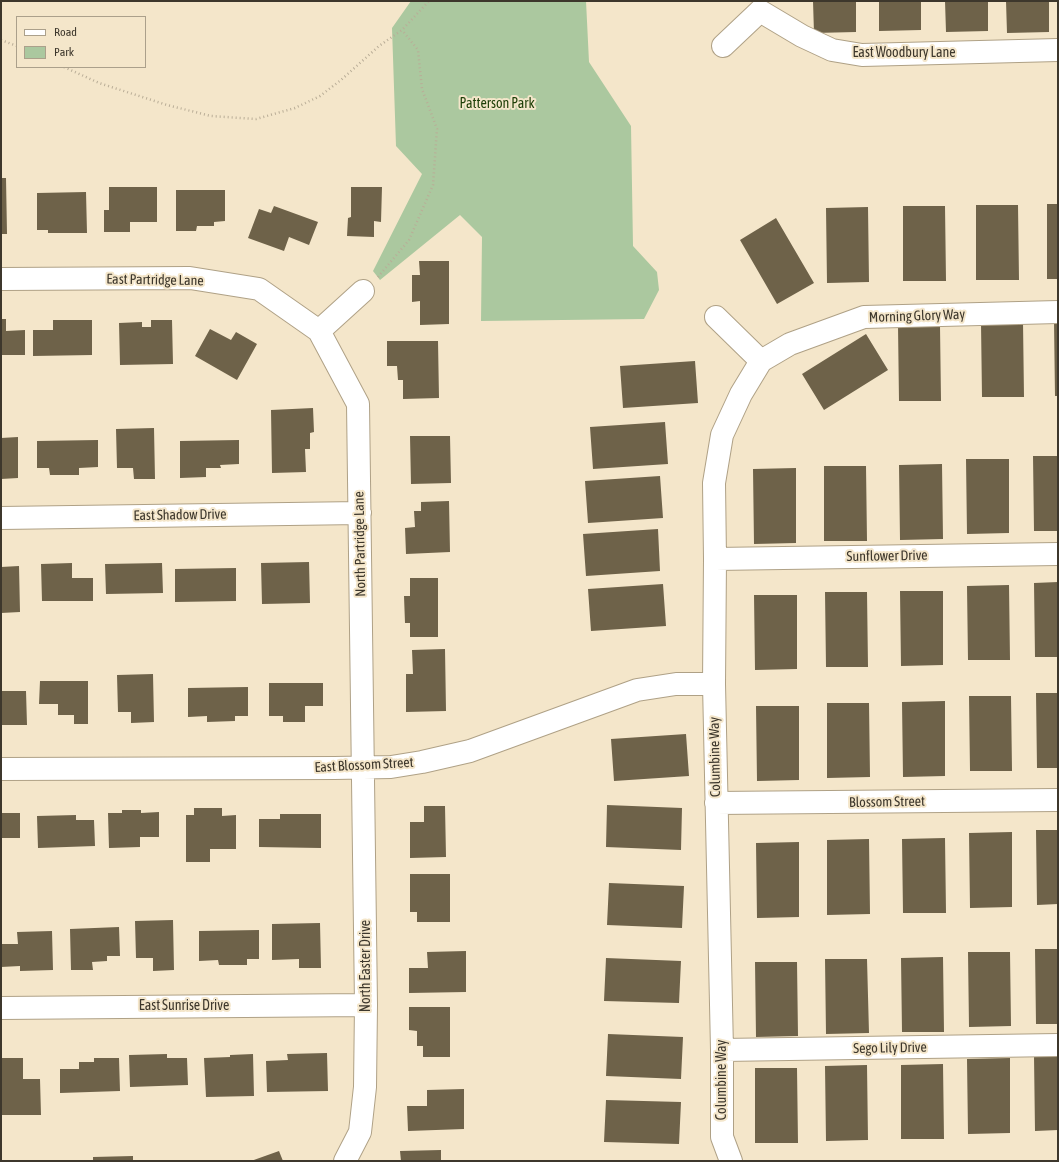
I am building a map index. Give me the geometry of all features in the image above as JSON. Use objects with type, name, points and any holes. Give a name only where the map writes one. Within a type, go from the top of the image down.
[{"type":"street","points":[[723,46],[758,6]]},
{"type":"street","name":"East Woodbury Lane","points":[[758,6],[802,36],[832,50],[862,55],[1058,50]]},
{"type":"street","name":"East Partridge Lane","points":[[1,278],[190,278],[259,289],[318,331]]},
{"type":"street","points":[[318,331],[370,284]]},
{"type":"street","name":"Morning Glory Way","points":[[761,361],[790,344],[864,316],[1058,312]]},
{"type":"street","points":[[716,317],[761,361]]},
{"type":"street","name":"North Partridge Lane","points":[[318,331],[358,404],[364,768]]},
{"type":"street","name":"Columbine Way","points":[[731,1161],[722,1137],[722,1050],[714,684],[714,483],[722,436],[741,394],[761,361]]},
{"type":"street","name":"East Shadow Drive","points":[[1,518],[360,513]]},
{"type":"street","name":"Sunflower Drive","points":[[715,559],[1058,554]]},
{"type":"street","name":"East Blossom Street","points":[[1,769],[391,767],[470,751],[637,690],[676,684],[714,684]]},
{"type":"street","name":"North Easter Drive","points":[[345,1161],[360,1132],[365,1087],[366,1005],[364,768]]},
{"type":"street","name":"Blossom Street","points":[[716,803],[1058,800]]},
{"type":"street","name":"East Sunrise Drive","points":[[1,1008],[366,1005]]},
{"type":"street","name":"Sego Lily Drive","points":[[722,1050],[1058,1045]]},
{"type":"path","points":[[66,68],[99,83],[211,116],[256,119],[295,108],[320,96],[341,80],[379,46],[402,30],[429,1]]},
{"type":"path","points":[[370,284],[409,240],[433,185],[437,129],[422,89],[418,50],[402,30]]},
{"type":"path","points":[[1,40],[16,46]]},
{"type":"green space","name":"Patterson Park","points":[[411,1],[586,1],[589,62],[631,126],[633,246],[657,272],[659,290],[644,319],[481,321],[482,237],[460,215],[380,280],[373,271],[422,174],[396,146],[392,28]]},
{"type":"building","points":[[813,1],[856,1],[856,32],[814,33]]},
{"type":"building","points":[[879,1],[921,1],[921,30],[879,31]]},
{"type":"building","points":[[945,1],[988,1],[988,31],[946,32]]},
{"type":"building","points":[[1006,1],[1049,1],[1049,32],[1007,33]]},
{"type":"building","points":[[1,178],[6,178],[7,234],[1,234]]},
{"type":"building","points":[[109,187],[157,187],[157,222],[130,222],[130,232],[104,232],[104,210],[109,210]]},
{"type":"building","points":[[351,187],[382,187],[381,222],[374,221],[374,237],[347,236],[348,218],[351,217]]},
{"type":"building","points":[[176,190],[225,190],[225,221],[214,222],[214,226],[197,226],[196,231],[176,231]]},
{"type":"building","points":[[86,192],[87,233],[48,233],[48,230],[37,230],[37,193]]},
{"type":"building","points":[[1047,204],[1058,204],[1058,279],[1047,279]]},
{"type":"building","points":[[976,205],[1018,205],[1019,280],[976,280]]},
{"type":"building","points":[[274,206],[318,222],[309,245],[289,237],[284,251],[248,238],[259,209],[271,213]]},
{"type":"building","points":[[903,206],[945,206],[946,281],[903,281]]},
{"type":"building","points":[[868,207],[869,282],[827,283],[826,208]]},
{"type":"building","points":[[776,218],[814,283],[777,304],[740,240]]},
{"type":"building","points":[[419,261],[449,261],[449,324],[420,325],[420,301],[412,302],[412,275],[420,275]]},
{"type":"building","points":[[1,319],[6,319],[6,331],[25,330],[25,355],[1,355]]},
{"type":"building","points":[[53,320],[92,320],[92,355],[33,356],[33,330],[53,330]]},
{"type":"building","points":[[151,320],[172,320],[173,364],[120,365],[119,323],[142,322],[142,327],[151,327]]},
{"type":"building","points":[[1054,321],[1058,321],[1058,396],[1055,396]]},
{"type":"building","points":[[1023,322],[1024,397],[982,397],[981,323]]},
{"type":"building","points":[[898,326],[940,326],[941,401],[899,401]]},
{"type":"building","points":[[210,329],[231,340],[236,332],[257,344],[237,380],[195,356]]},
{"type":"building","points":[[866,334],[888,370],[824,410],[802,374]]},
{"type":"building","points":[[387,341],[438,341],[439,398],[403,399],[403,380],[398,380],[397,366],[387,366]]},
{"type":"building","points":[[695,361],[698,403],[623,408],[620,366]]},
{"type":"building","points":[[313,408],[314,432],[310,433],[310,449],[305,449],[306,472],[272,473],[271,410]]},
{"type":"building","points":[[665,422],[668,464],[593,469],[590,427]]},
{"type":"building","points":[[154,428],[155,479],[134,479],[133,468],[117,468],[116,429]]},
{"type":"building","points":[[410,436],[450,436],[451,483],[411,484]]},
{"type":"building","points":[[18,437],[18,478],[1,479],[1,438]]},
{"type":"building","points":[[98,440],[98,467],[79,468],[79,475],[50,475],[49,468],[37,468],[37,441]]},
{"type":"building","points":[[239,440],[239,464],[220,465],[221,468],[206,468],[206,477],[180,478],[180,441]]},
{"type":"building","points":[[1033,456],[1058,456],[1058,531],[1034,531]]},
{"type":"building","points":[[966,459],[1009,459],[1009,533],[967,534]]},
{"type":"building","points":[[942,464],[943,539],[900,540],[899,465]]},
{"type":"building","points":[[824,466],[866,466],[867,541],[824,541]]},
{"type":"building","points":[[796,468],[796,543],[754,544],[753,469]]},
{"type":"building","points":[[660,476],[663,518],[588,523],[585,481]]},
{"type":"building","points":[[449,501],[450,552],[406,554],[405,528],[415,527],[414,511],[421,511],[421,502]]},
{"type":"building","points":[[658,529],[660,571],[586,576],[583,534]]},
{"type":"building","points":[[309,562],[310,603],[262,604],[261,563]]},
{"type":"building","points":[[72,563],[72,578],[93,578],[93,601],[42,601],[41,564]]},
{"type":"building","points":[[162,563],[163,593],[106,594],[105,564]]},
{"type":"building","points":[[19,566],[20,612],[1,613],[1,567]]},
{"type":"building","points":[[236,568],[236,601],[175,602],[175,569]]},
{"type":"building","points":[[410,578],[438,578],[438,637],[410,637],[410,623],[405,623],[404,596],[410,596]]},
{"type":"building","points":[[1058,582],[1058,657],[1035,657],[1034,583]]},
{"type":"building","points":[[663,584],[666,626],[591,631],[588,589]]},
{"type":"building","points":[[1009,585],[1010,660],[968,660],[967,586]]},
{"type":"building","points":[[900,591],[943,591],[943,665],[901,666]]},
{"type":"building","points":[[825,592],[867,592],[868,667],[826,667]]},
{"type":"building","points":[[754,595],[797,595],[797,669],[755,670]]},
{"type":"building","points":[[445,649],[446,711],[406,712],[406,674],[413,674],[412,650]]},
{"type":"building","points":[[153,674],[154,722],[131,723],[131,712],[118,712],[117,675]]},
{"type":"building","points":[[40,681],[88,681],[88,724],[74,724],[74,715],[58,715],[58,704],[39,704]]},
{"type":"building","points":[[269,683],[323,683],[323,706],[305,706],[305,722],[283,722],[283,716],[269,716]]},
{"type":"building","points":[[248,687],[248,716],[235,716],[235,721],[207,722],[207,716],[188,717],[188,688]]},
{"type":"building","points":[[1,691],[26,691],[27,725],[1,725]]},
{"type":"building","points":[[1036,693],[1058,693],[1058,768],[1037,768]]},
{"type":"building","points":[[969,696],[1011,696],[1012,771],[970,771]]},
{"type":"building","points":[[945,701],[945,776],[903,777],[902,702]]},
{"type":"building","points":[[827,703],[869,703],[870,777],[827,778]]},
{"type":"building","points":[[756,706],[799,706],[799,780],[757,781]]},
{"type":"building","points":[[686,734],[689,776],[614,781],[611,739]]},
{"type":"building","points":[[607,805],[682,808],[681,850],[606,847]]},
{"type":"building","points":[[424,806],[445,806],[446,857],[410,858],[410,822],[424,822]]},
{"type":"building","points":[[194,808],[222,808],[222,816],[236,815],[236,849],[210,849],[210,862],[186,862],[186,815],[194,815]]},
{"type":"building","points":[[122,810],[141,810],[141,813],[159,812],[159,837],[140,837],[140,847],[109,848],[108,813],[122,813]]},
{"type":"building","points":[[1,813],[20,813],[20,838],[1,838]]},
{"type":"building","points":[[280,814],[321,814],[321,848],[259,847],[259,819],[280,819]]},
{"type":"building","points":[[76,815],[76,820],[94,820],[95,846],[38,848],[37,816]]},
{"type":"building","points":[[1036,830],[1058,830],[1058,904],[1037,905]]},
{"type":"building","points":[[1012,832],[1012,907],[970,908],[969,833]]},
{"type":"building","points":[[945,838],[946,913],[903,913],[902,839]]},
{"type":"building","points":[[869,839],[870,914],[827,915],[827,840]]},
{"type":"building","points":[[799,842],[799,917],[757,918],[756,843]]},
{"type":"building","points":[[410,874],[450,874],[450,922],[417,922],[417,912],[410,912]]},
{"type":"building","points":[[609,883],[684,886],[682,928],[607,925]]},
{"type":"building","points":[[173,920],[174,970],[153,971],[153,958],[136,958],[135,921]]},
{"type":"building","points":[[320,923],[321,968],[299,968],[299,959],[272,960],[272,924]]},
{"type":"building","points":[[119,927],[120,956],[107,956],[107,961],[92,962],[93,970],[71,970],[70,929]]},
{"type":"building","points":[[259,930],[259,959],[247,959],[247,965],[219,965],[218,960],[199,961],[199,931]]},
{"type":"building","points":[[52,931],[53,970],[20,971],[20,966],[1,967],[1,944],[18,944],[17,932]]},
{"type":"building","points":[[1035,949],[1058,949],[1058,1024],[1036,1024]]},
{"type":"building","points":[[466,951],[466,992],[409,993],[409,968],[428,968],[427,952]]},
{"type":"building","points":[[968,952],[1010,952],[1011,1026],[969,1027]]},
{"type":"building","points":[[943,957],[944,1032],[902,1032],[901,958]]},
{"type":"building","points":[[606,958],[681,961],[679,1003],[604,1001]]},
{"type":"building","points":[[825,959],[867,959],[869,1033],[826,1034]]},
{"type":"building","points":[[755,962],[797,962],[798,1036],[756,1037]]},
{"type":"building","points":[[409,1007],[450,1007],[450,1057],[423,1057],[423,1046],[417,1046],[417,1031],[409,1030]]},
{"type":"building","points":[[608,1034],[683,1037],[681,1079],[606,1076]]},
{"type":"building","points":[[327,1053],[328,1091],[267,1092],[266,1061],[288,1060],[287,1054]]},
{"type":"building","points":[[167,1054],[167,1058],[187,1058],[188,1085],[130,1087],[129,1055]]},
{"type":"building","points":[[253,1054],[254,1096],[206,1097],[204,1058]]},
{"type":"building","points":[[1034,1056],[1058,1056],[1058,1130],[1035,1131]]},
{"type":"building","points":[[1,1058],[23,1058],[23,1079],[40,1079],[41,1115],[1,1115]]},
{"type":"building","points":[[94,1058],[119,1058],[120,1091],[60,1093],[60,1069],[79,1069],[79,1062],[94,1062]]},
{"type":"building","points":[[1010,1058],[1010,1133],[968,1134],[967,1059]]},
{"type":"building","points":[[943,1064],[944,1139],[901,1139],[901,1065]]},
{"type":"building","points":[[867,1065],[868,1140],[826,1141],[825,1066]]},
{"type":"building","points":[[755,1068],[797,1068],[798,1143],[755,1143]]},
{"type":"building","points":[[464,1089],[464,1129],[408,1131],[407,1106],[427,1106],[427,1090]]},
{"type":"building","points":[[606,1100],[681,1102],[679,1144],[604,1142]]},
{"type":"building","points":[[441,1150],[441,1161],[401,1161],[400,1151]]},
{"type":"building","points":[[279,1151],[283,1161],[251,1161]]},
{"type":"building","points":[[133,1156],[133,1161],[93,1161],[93,1157]]}]
